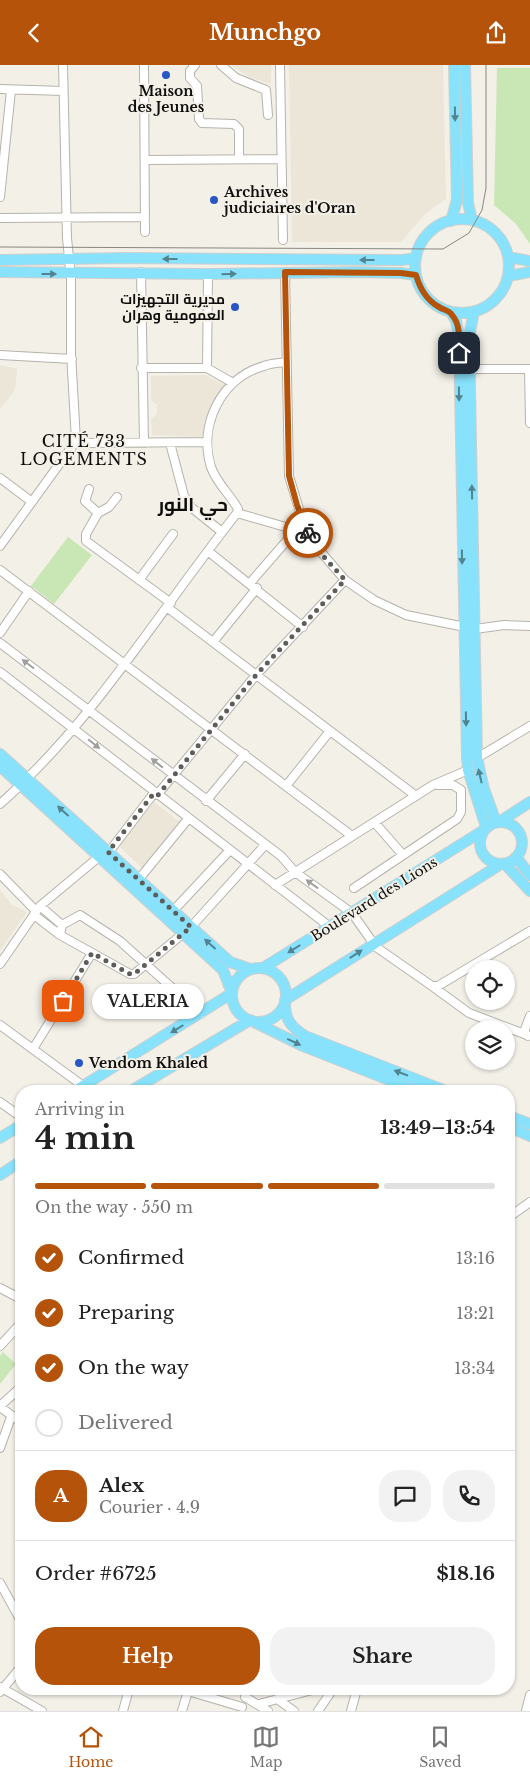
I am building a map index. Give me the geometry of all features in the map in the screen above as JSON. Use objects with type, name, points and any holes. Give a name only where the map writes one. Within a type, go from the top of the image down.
[{"type":"main road","points":[[450,221],[455,213],[456,200],[454,65]]},
{"type":"main road","points":[[465,65],[468,203],[472,220]]},
{"type":"main road","points":[[472,220],[493,231],[505,247],[508,257],[508,276],[504,288],[496,299],[486,307],[474,312],[451,312],[437,306],[421,290],[416,275],[416,258],[427,235],[438,226],[450,221],[472,220]]},
{"type":"main road","points":[[508,257],[530,261]]},
{"type":"main road","points":[[0,260],[405,260],[416,258]]},
{"type":"main road","points":[[0,273],[141,272],[208,274],[285,272],[401,273],[416,275]]},
{"type":"main road","points":[[508,276],[530,272]]},
{"type":"main road","points":[[451,312],[456,321],[459,335],[468,770],[491,825]]},
{"type":"main road","points":[[474,312],[469,330],[477,758],[491,825],[480,841],[482,853],[490,861],[503,864],[530,891]]},
{"type":"main road","points":[[0,753],[25,782],[187,930],[223,970],[237,1009],[250,1020],[303,1046],[402,1085]]},
{"type":"main road","points":[[0,766],[25,782]]},
{"type":"main road","name":"Boulevard des Lions","points":[[263,968],[530,802]]},
{"type":"main road","points":[[491,825],[511,825],[517,830],[522,841],[518,855],[530,875]]},
{"type":"main road","points":[[141,1085],[250,1020],[262,1021],[274,1017],[285,1001],[372,944],[530,847]]},
{"type":"main road","points":[[104,854],[138,879],[173,911],[187,930],[230,962],[250,969],[263,968],[280,977],[286,989],[285,1014],[290,1025],[305,1036],[431,1085]]},
{"type":"main road","points":[[91,1085],[232,993],[238,979],[250,969]]},
{"type":"main road","points":[[515,1118],[530,1124]]},
{"type":"main road","points":[[1,1137],[15,1129]]},
{"type":"main road","points":[[515,1130],[530,1136]]},
{"type":"main road","points":[[0,1175],[15,1165]]},
{"type":"street","points":[[0,546],[3,535],[32,501],[76,441],[72,359],[71,273],[66,218],[63,65]]},
{"type":"street","points":[[144,65],[145,232]]},
{"type":"street","points":[[195,65],[190,71],[190,78],[197,86],[199,119],[202,123],[206,124],[234,124],[239,129],[239,159]]},
{"type":"street","points":[[221,65],[236,78],[266,90],[268,115]]},
{"type":"street","points":[[280,65],[283,240]]},
{"type":"street","points":[[0,89],[63,91]]},
{"type":"street","points":[[0,197],[4,128],[11,90]]},
{"type":"street","points":[[145,160],[281,159]]},
{"type":"street","points":[[0,218],[145,217]]},
{"type":"street","points":[[141,272],[141,369],[144,443]]},
{"type":"street","points":[[285,272],[289,476],[303,522],[324,557],[345,580],[374,600],[395,611],[415,618],[475,629],[504,625],[530,626]]},
{"type":"street","points":[[208,274],[208,368]]},
{"type":"street","points":[[61,323],[71,323]]},
{"type":"street","points":[[0,355],[72,359]]},
{"type":"street","points":[[238,513],[238,509],[220,486],[212,468],[207,449],[210,419],[218,400],[233,383],[264,365],[287,362]]},
{"type":"street","points":[[141,369],[208,368],[233,383]]},
{"type":"street","points":[[470,369],[530,369],[530,423]]},
{"type":"street","points":[[76,441],[85,443],[207,442]]},
{"type":"street","points":[[170,443],[184,496],[192,508],[222,532]]},
{"type":"street","points":[[0,477],[32,501]]},
{"type":"street","points":[[89,489],[85,501],[98,513]]},
{"type":"street","points":[[117,497],[109,507],[98,513],[86,533],[86,541],[139,580],[213,642],[416,796]]},
{"type":"street","points":[[238,513],[296,530]]},
{"type":"street","points":[[0,804],[25,782],[90,711],[238,513]]},
{"type":"street","points":[[213,642],[253,586],[303,522]]},
{"type":"street","points":[[139,580],[173,534]]},
{"type":"street","points":[[209,552],[303,627]]},
{"type":"street","points":[[0,570],[352,836]]},
{"type":"street","points":[[0,964],[36,910],[104,854],[156,794],[174,777],[256,675],[345,580]]},
{"type":"street","points":[[0,633],[29,591]]},
{"type":"street","points":[[0,643],[280,856],[296,872],[352,913],[372,944],[469,1013],[528,1036]]},
{"type":"street","points":[[0,672],[330,927]]},
{"type":"street","points":[[477,758],[530,726]]},
{"type":"street","points":[[286,786],[330,731]]},
{"type":"street","points":[[206,801],[245,755]]},
{"type":"street","points":[[275,885],[433,785],[468,770]]},
{"type":"street","points":[[354,888],[460,815],[460,790],[453,785],[433,785]]},
{"type":"street","points":[[138,879],[188,819]]},
{"type":"street","points":[[375,823],[403,855]]},
{"type":"street","points":[[0,874],[60,935],[130,974],[134,974],[187,930],[265,845]]},
{"type":"street","points":[[173,911],[230,850]]},
{"type":"street","points":[[36,910],[62,925]]},
{"type":"street","points":[[60,935],[62,925],[76,916],[84,917],[120,941],[201,1014]]},
{"type":"street","points":[[432,986],[438,986],[530,931]]},
{"type":"street","points":[[33,1049],[92,953]]},
{"type":"street","points":[[528,1036],[524,1032],[530,1016]]},
{"type":"street","points":[[0,1025],[77,1085]]},
{"type":"street","points":[[0,1101],[15,1112]]},
{"type":"street","points":[[515,1213],[530,1202]]},
{"type":"street","points":[[0,1288],[15,1296]]},
{"type":"street","points":[[0,1345],[15,1329]]},
{"type":"street","points":[[15,1393],[0,1407],[15,1419]]},
{"type":"street","points":[[0,1448],[11,1417]]},
{"type":"street","points":[[0,1583],[15,1610]]},
{"type":"street","points":[[15,1674],[1,1689],[42,1711]]},
{"type":"street","points":[[123,1711],[127,1695]]},
{"type":"street","points":[[182,1711],[187,1695]]},
{"type":"street","points":[[202,1695],[242,1709],[246,1695]]},
{"type":"street","points":[[248,1695],[268,1711]]},
{"type":"street","points":[[259,1704],[293,1695]]},
{"type":"street","points":[[318,1711],[329,1695]]},
{"type":"street","points":[[350,1711],[355,1695]]},
{"type":"street","points":[[526,1711],[530,1695]]},
{"type":"street","points":[[277,1699],[294,1711]]},
{"type":"shaded area","points":[[231,65],[271,65],[271,84],[249,77]]},
{"type":"shaded area","points":[[289,65],[443,65],[446,199],[426,213],[401,242],[292,242]]},
{"type":"shaded area","points":[[0,365],[17,369],[15,390],[0,409]]},
{"type":"shaded area","points":[[205,375],[225,385],[207,414],[203,434],[200,437],[152,435],[151,419],[157,414],[157,405],[151,400],[151,376]]},
{"type":"shaded area","points":[[154,802],[180,822],[143,869],[119,846]]},
{"type":"shaded area","points":[[0,890],[11,904],[27,912],[0,951]]},
{"type":"green space","points":[[497,68],[530,68],[530,244],[516,224],[494,205]]},
{"type":"green space","points":[[68,537],[92,555],[54,604],[31,586]]},
{"type":"green space","points":[[3,1352],[15,1365],[0,1384],[0,1356]]},
{"type":"tram line","points":[[0,247],[443,249],[469,233],[482,210],[486,188],[486,65]]},
{"type":"way so far","points":[[63,1001],[92,953],[130,974],[134,974],[191,927],[108,852],[154,793],[158,795],[174,777],[256,675],[345,580],[324,557],[308,533]]},
{"type":"place","name":"Maison des Jeunes","points":[[166,75]]},
{"type":"place","name":"Archives judiciaires d'Oran","points":[[214,200]]},
{"type":"place","name":"مديرية التجهيزات العمومية وهران","points":[[235,307]]},
{"type":"place","name":"VALERIA","points":[[63,1001]]},
{"type":"place","name":"Vendom Khaled","points":[[79,1063]]},
{"type":"district","name":"CITÉ 733 LOGEMENTS","points":[[84,450]]},
{"type":"district","name":"حي النور","points":[[193,504]]},
{"type":"route","points":[[308,533],[292,491],[289,476],[285,272],[401,273],[416,275],[421,290],[428,299],[444,310],[451,312],[454,316],[458,331],[459,353]]}]
